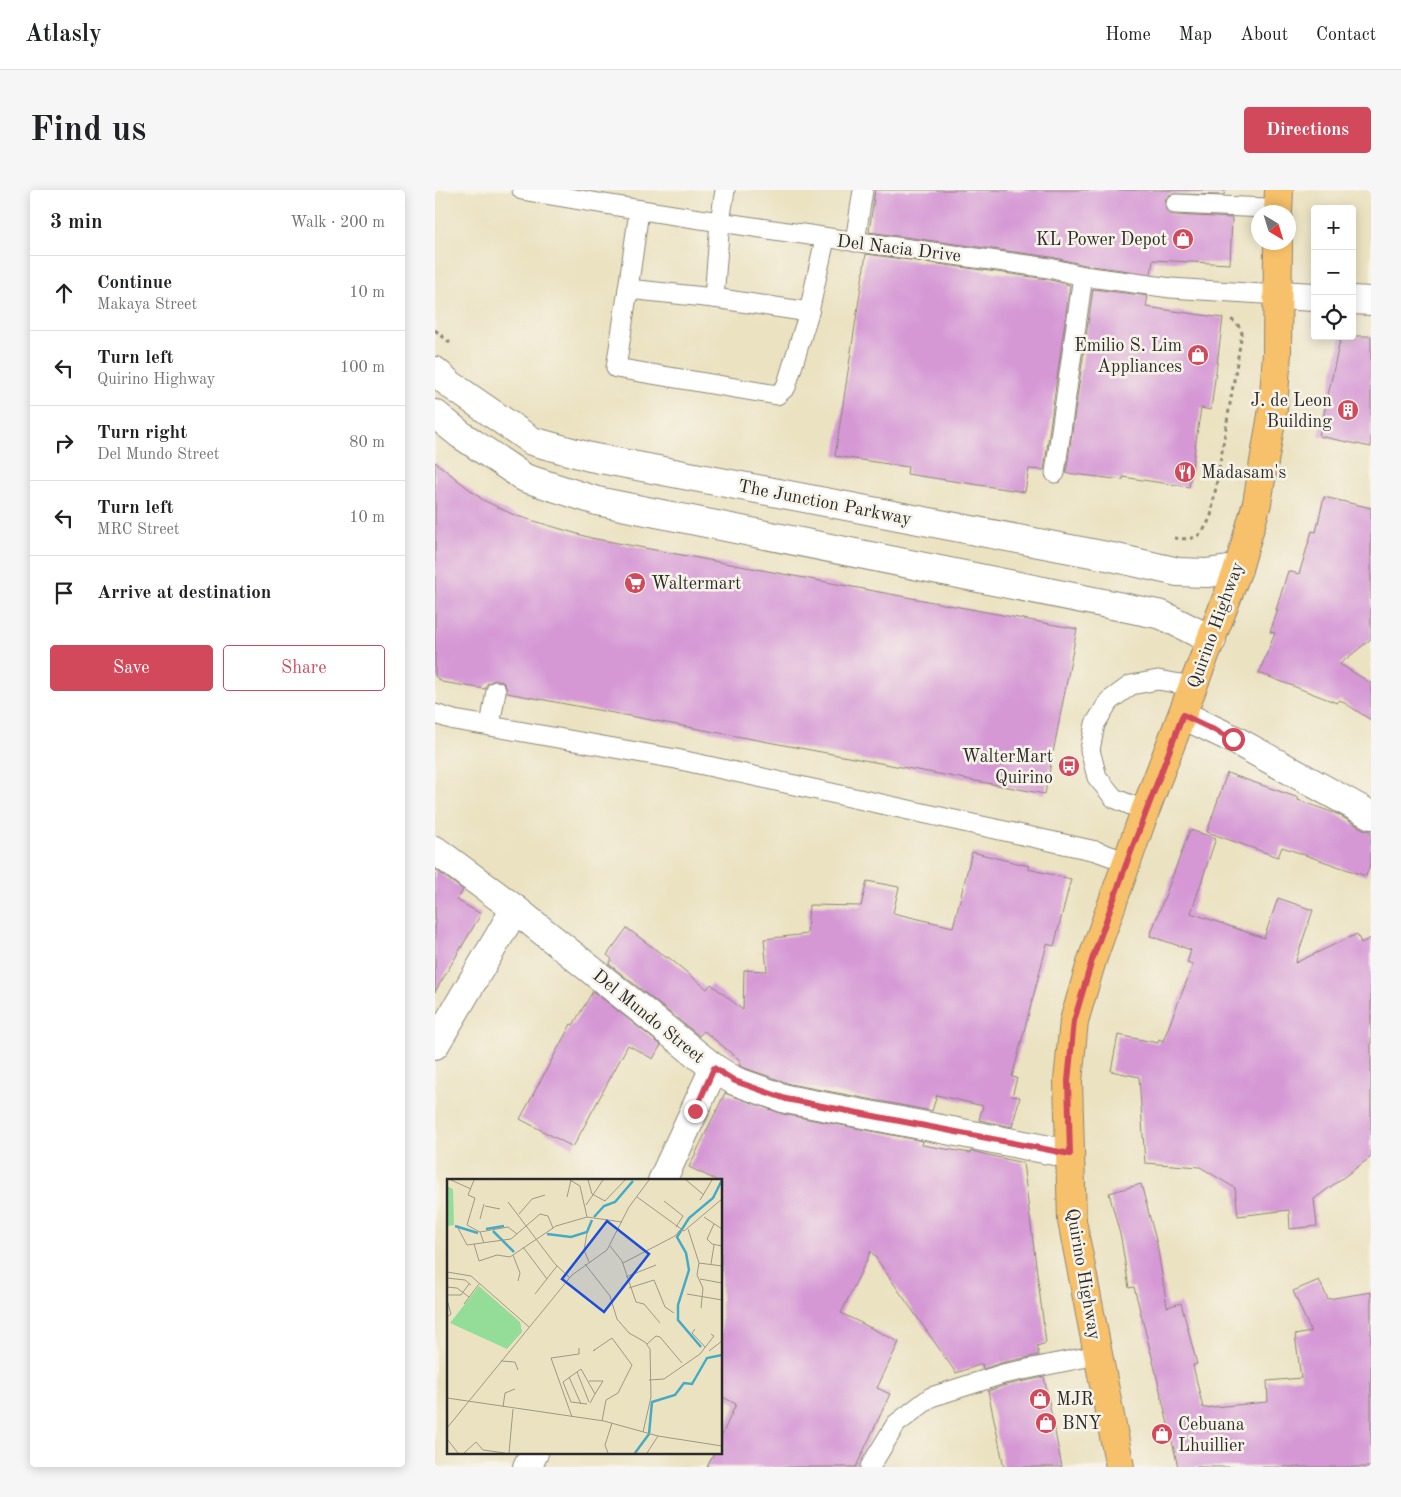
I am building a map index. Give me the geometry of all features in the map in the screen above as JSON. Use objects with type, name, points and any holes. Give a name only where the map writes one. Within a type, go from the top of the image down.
[{"type":"main road","name":"Quirino Highway","points":[[1120,1467],[1072,1221],[1068,1081],[1074,1021],[1092,960],[1145,811],[1238,569],[1257,503],[1273,409],[1277,353],[1278,250]]},
{"type":"street","points":[[1278,295],[1311,297]]},
{"type":"street","points":[[1356,300],[1371,301]]},
{"type":"street","name":"The Junction Parkway","points":[[435,371],[451,385],[532,441],[591,458],[1177,572],[1207,573],[1238,569]]},
{"type":"street","points":[[435,414],[461,435],[525,478],[597,501],[1162,615],[1212,640]]},
{"type":"street","points":[[1183,715],[1233,739],[1371,815]]},
{"type":"street","name":"Del Mundo Street","points":[[435,850],[515,909],[714,1068],[735,1081],[786,1099],[1070,1154]]},
{"type":"street","points":[[435,1045],[515,909]]},
{"type":"street","points":[[663,1179],[714,1068]]},
{"type":"street","points":[[527,1467],[534,1454]]},
{"type":"lane","name":"Del Nacia Drive","points":[[522,190],[639,211],[825,239],[1049,268],[1083,276],[1171,288],[1278,295]]},
{"type":"lane","points":[[714,298],[720,222],[725,190]]},
{"type":"lane","points":[[855,242],[863,190]]},
{"type":"lane","points":[[1176,204],[1267,208],[1278,204]]},
{"type":"lane","points":[[639,211],[616,368],[777,395],[785,387],[809,312],[825,239]]},
{"type":"lane","points":[[1055,473],[1083,276]]},
{"type":"lane","points":[[628,289],[714,298],[809,312]]},
{"type":"lane","points":[[1145,811],[1114,798],[1097,777],[1090,750],[1095,724],[1109,701],[1131,685],[1158,680],[1192,686]]},
{"type":"lane","points":[[490,726],[496,691]]},
{"type":"lane","points":[[435,714],[454,720],[676,759],[1096,850],[1127,862]]},
{"type":"lane","points":[[870,1467],[896,1424],[931,1398],[1003,1374],[1097,1356]]},
{"type":"path","points":[[1169,537],[1188,540],[1203,532],[1211,516],[1242,333],[1237,323],[1223,315]]},
{"type":"path","points":[[435,330],[450,344]]},
{"type":"building","points":[[875,190],[1225,190],[1224,195],[1171,194],[1166,198],[1165,204],[1166,210],[1170,214],[1232,218],[1230,264],[1153,260],[1151,274],[1085,265],[1051,257],[869,232]]},
{"type":"building","points":[[866,254],[1047,279],[1070,285],[1044,470],[1029,469],[1025,492],[907,474],[908,467],[835,456]]},
{"type":"building","points":[[1093,289],[1148,296],[1146,307],[1223,318],[1211,410],[1201,408],[1189,487],[1123,477],[1123,480],[1066,473]]},
{"type":"building","name":"J. de Leon Building","points":[[1356,336],[1371,336],[1371,447],[1319,436],[1340,340],[1356,340]]},
{"type":"building","name":"Waltermart","points":[[435,462],[483,500],[514,515],[591,538],[1077,629],[1045,794],[507,693],[503,682],[498,680],[487,684],[485,689],[442,682],[435,676]]},
{"type":"building","points":[[1324,497],[1371,508],[1371,639],[1340,664],[1371,683],[1371,720],[1340,700],[1337,703],[1259,673],[1275,633],[1270,632],[1288,571],[1299,574],[1312,531],[1316,532]]},
{"type":"building","points":[[1227,773],[1299,798],[1298,800],[1337,814],[1363,829],[1371,831],[1371,861],[1366,876],[1282,847],[1278,857],[1207,832]]},
{"type":"building","points":[[1190,830],[1216,838],[1191,913],[1264,938],[1278,898],[1313,910],[1295,963],[1357,934],[1361,943],[1371,938],[1371,1157],[1314,1199],[1317,1226],[1290,1229],[1289,1210],[1238,1216],[1235,1188],[1200,1167],[1145,1163],[1139,1077],[1111,1071],[1118,1035],[1158,1043],[1159,1039],[1163,1041],[1193,965],[1187,963],[1191,950],[1150,936]]},
{"type":"building","points":[[972,852],[1029,866],[1028,869],[1071,879],[1054,946],[1047,944],[1012,1077],[1017,1078],[1012,1096],[1020,1097],[1012,1127],[979,1120],[983,1106],[937,1095],[932,1111],[790,1084],[742,1067],[739,1065],[741,1061],[704,1031],[699,1036],[609,964],[612,959],[607,955],[627,928],[668,957],[707,989],[711,984],[743,1010],[744,970],[767,971],[764,939],[807,934],[809,905],[861,906],[867,881],[899,887],[893,913],[953,927]]},
{"type":"building","points":[[435,869],[463,890],[457,900],[481,914],[435,992]]},
{"type":"building","points":[[593,991],[661,1045],[653,1059],[628,1045],[573,1147],[520,1119],[571,1024],[573,1025]]},
{"type":"building","points":[[725,1093],[783,1114],[923,1141],[922,1145],[970,1153],[971,1151],[1023,1163],[1046,1343],[1037,1346],[1039,1355],[983,1369],[982,1364],[956,1373],[871,1251],[841,1313],[899,1342],[877,1388],[890,1394],[856,1467],[707,1467],[714,1454],[723,1454],[723,1433],[736,1404],[723,1397],[723,1179],[714,1179],[689,1167]]},
{"type":"building","points":[[1141,1184],[1157,1244],[1167,1307],[1181,1303],[1197,1364],[1193,1365],[1203,1408],[1268,1402],[1267,1381],[1301,1378],[1295,1335],[1311,1332],[1293,1291],[1319,1280],[1328,1299],[1371,1292],[1371,1467],[1178,1467],[1134,1287],[1129,1288],[1121,1238],[1109,1193]]},
{"type":"building","points":[[1044,1377],[1062,1467],[1004,1467],[988,1391]]},
{"type":"place","name":"KL Power Depot","points":[[1183,239]]},
{"type":"place","name":"Emilio S. Lim Appliances","points":[[1198,355]]},
{"type":"place","name":"J. de Leon Building","points":[[1348,410]]},
{"type":"place","name":"Madasam's","points":[[1185,472]]},
{"type":"place","name":"Waltermart","points":[[635,583]]},
{"type":"place","name":"WalterMart Quirino","points":[[1069,766]]},
{"type":"place","name":"MJR","points":[[1040,1399]]},
{"type":"place","name":"BNY","points":[[1046,1423]]},
{"type":"place","name":"Cebuana Lhuillier","points":[[1162,1434]]},
{"type":"route","points":[[695,1111],[714,1068],[735,1081],[786,1099],[1070,1154],[1068,1081],[1074,1021],[1092,960],[1145,811],[1183,715],[1233,739]]}]
